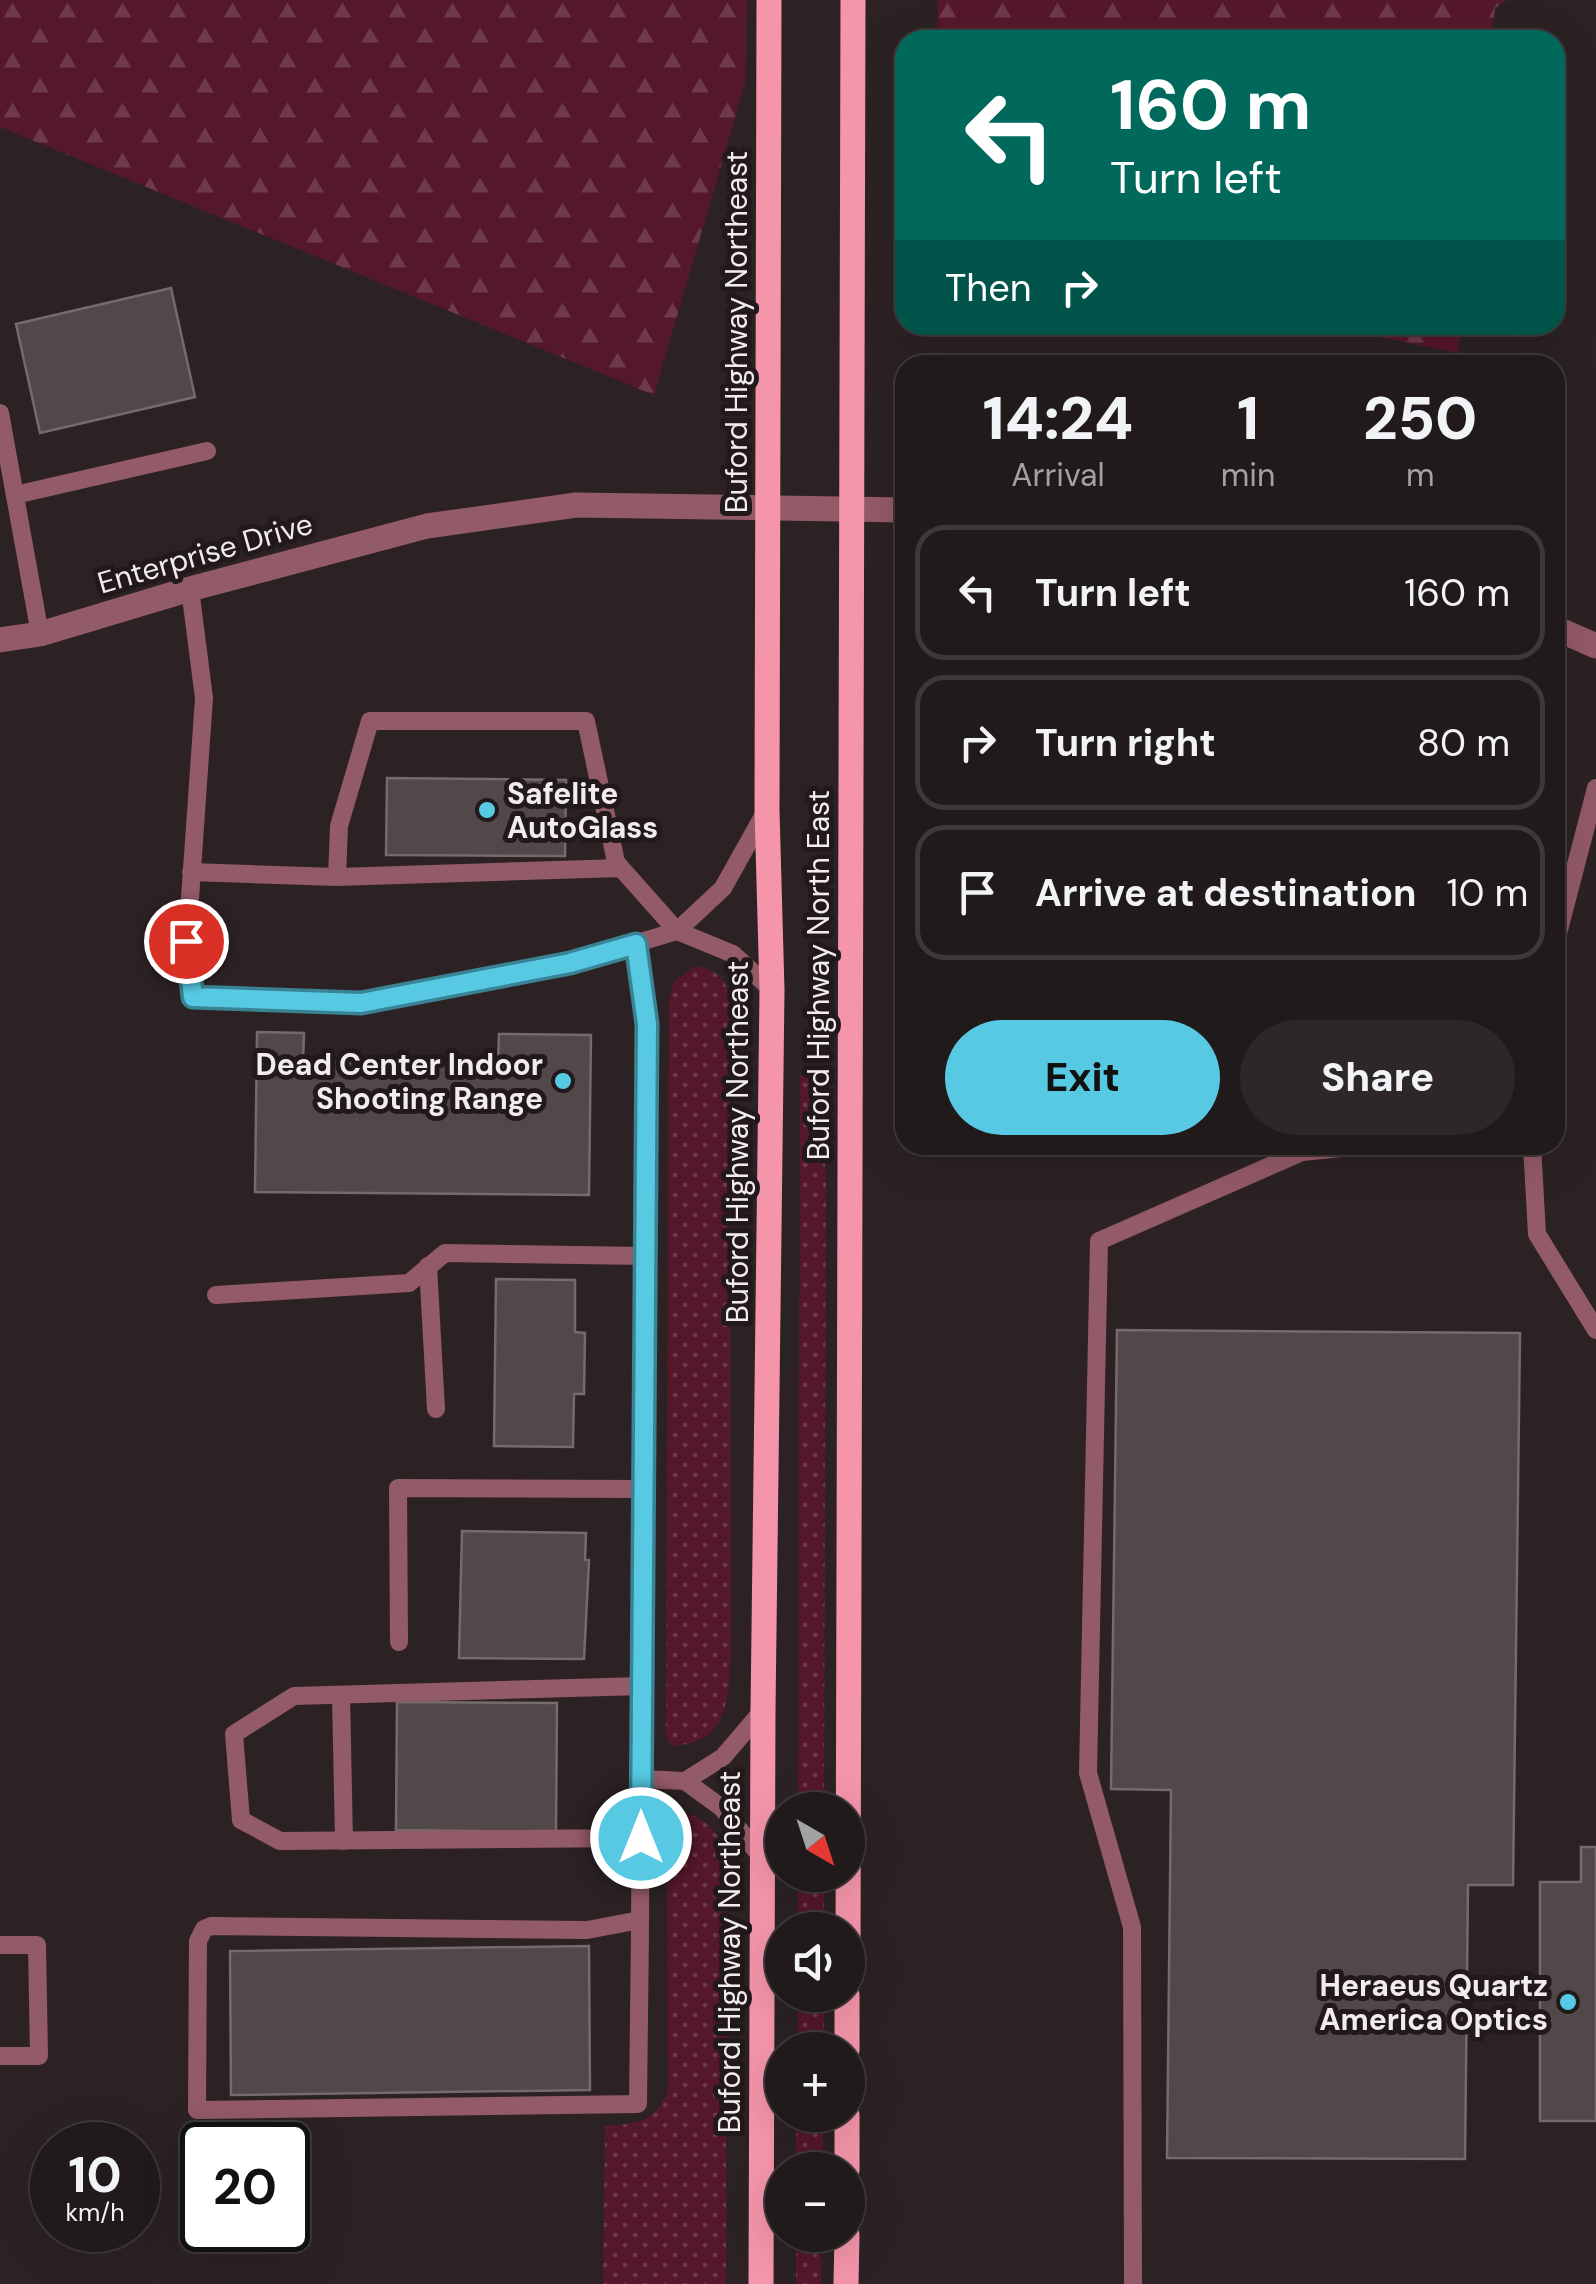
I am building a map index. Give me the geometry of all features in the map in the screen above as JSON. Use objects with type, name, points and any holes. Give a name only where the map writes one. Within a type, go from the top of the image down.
[{"type":"main road","name":"Buford Highway Northeast","points":[[761,2284],[772,990],[767,810],[769,0]]},
{"type":"main road","name":"Buford Highway North East","points":[[848,1912],[853,0]]},
{"type":"main road","points":[[846,2252],[846,2284]]},
{"type":"street","name":"Enterprise Drive","points":[[0,640],[40,634],[190,588],[427,526],[576,505],[895,510]]},
{"type":"street","points":[[1565,632],[1596,646]]},
{"type":"lane","points":[[0,413],[9,485],[40,634]]},
{"type":"lane","points":[[9,485],[207,451]]},
{"type":"lane","points":[[190,588],[204,698],[186,941],[193,997],[361,1003],[570,963],[677,932],[722,888],[767,810]]},
{"type":"lane","points":[[338,877],[339,826],[370,721],[586,721],[616,862],[677,932],[733,954],[772,990]]},
{"type":"lane","points":[[1565,907],[1596,788]]},
{"type":"lane","points":[[192,872],[338,877],[621,868]]},
{"type":"lane","points":[[636,944],[647,1024],[646,1256],[640,1779],[641,1838],[638,2104],[196,2110],[198,1941],[204,1929],[211,1926],[588,1930],[640,1920]]},
{"type":"lane","points":[[1132,2284],[1132,1927],[1088,1773],[1099,1241],[1295,1155]]},
{"type":"lane","points":[[1533,1155],[1537,1234],[1596,1330]]},
{"type":"lane","points":[[216,1295],[409,1283],[445,1253],[646,1256]]},
{"type":"lane","points":[[428,1266],[436,1408]]},
{"type":"lane","points":[[399,1642],[398,1488],[644,1489]]},
{"type":"lane","points":[[641,1838],[280,1841],[241,1820],[234,1734],[294,1696],[642,1686]]},
{"type":"lane","points":[[341,1694],[344,1841]]},
{"type":"lane","points":[[685,1782],[723,1757],[763,1710]]},
{"type":"lane","points":[[640,1779],[685,1782],[722,1808],[762,1859]]},
{"type":"lane","points":[[0,1945],[37,1945],[39,2056],[0,2056]]},
{"type":"green space","points":[[0,0],[747,0],[746,80],[654,395],[0,127]]},
{"type":"green space","points":[[938,0],[1507,0],[1495,8],[1492,30],[937,30]]},
{"type":"green space","points":[[1370,335],[1460,335],[1458,353]]},
{"type":"green space","points":[[696,966],[720,977],[730,1001],[731,1657],[726,1705],[714,1729],[690,1743],[671,1746],[666,1734],[669,999],[675,980]]},
{"type":"green space","points":[[800,1075],[817,1075],[826,1177],[824,1792],[798,1792]]},
{"type":"green space","points":[[671,1813],[695,1816],[709,1826],[726,1856],[726,2279],[724,2284],[603,2284],[605,2126],[627,2124],[652,2115],[668,2089],[667,1824]]},
{"type":"green space","points":[[798,1892],[824,1892],[824,1912],[798,1912]]},
{"type":"green space","points":[[798,2012],[824,2012],[824,2032],[798,2032]]},
{"type":"green space","points":[[796,2132],[823,2132],[823,2152],[796,2152]]},
{"type":"green space","points":[[796,2252],[822,2252],[821,2284],[796,2284]]},
{"type":"building","points":[[171,288],[195,397],[40,433],[16,324]]},
{"type":"building","points":[[387,778],[566,780],[565,856],[386,855]]},
{"type":"building","points":[[257,1032],[304,1033],[303,1062],[498,1064],[499,1034],[591,1035],[589,1195],[255,1192]]},
{"type":"building","points":[[496,1279],[575,1280],[575,1332],[585,1333],[584,1394],[574,1394],[573,1447],[494,1446]]},
{"type":"building","points":[[1117,1330],[1520,1333],[1513,1885],[1468,1885],[1465,2159],[1167,2158],[1171,1790],[1111,1789]]},
{"type":"building","points":[[462,1531],[586,1533],[585,1560],[589,1560],[584,1659],[459,1658]]},
{"type":"building","points":[[397,1702],[557,1703],[556,1832],[396,1830]]},
{"type":"building","name":"Heraeus Quartz America Optics","points":[[1581,1847],[1596,1847],[1596,2121],[1540,2121],[1540,1882],[1581,1882]]},
{"type":"building","points":[[589,1946],[590,2090],[231,2095],[230,1951]]},
{"type":"place","name":"Safelite AutoGlass","points":[[487,810]]},
{"type":"place","name":"Dead Center Indoor Shooting Range","points":[[563,1081]]},
{"type":"place","name":"Heraeus Quartz America Optics","points":[[1568,2002]]},
{"type":"route","points":[[186,941],[193,997],[361,1003],[570,963],[636,944],[647,1024],[641,1838]]}]
